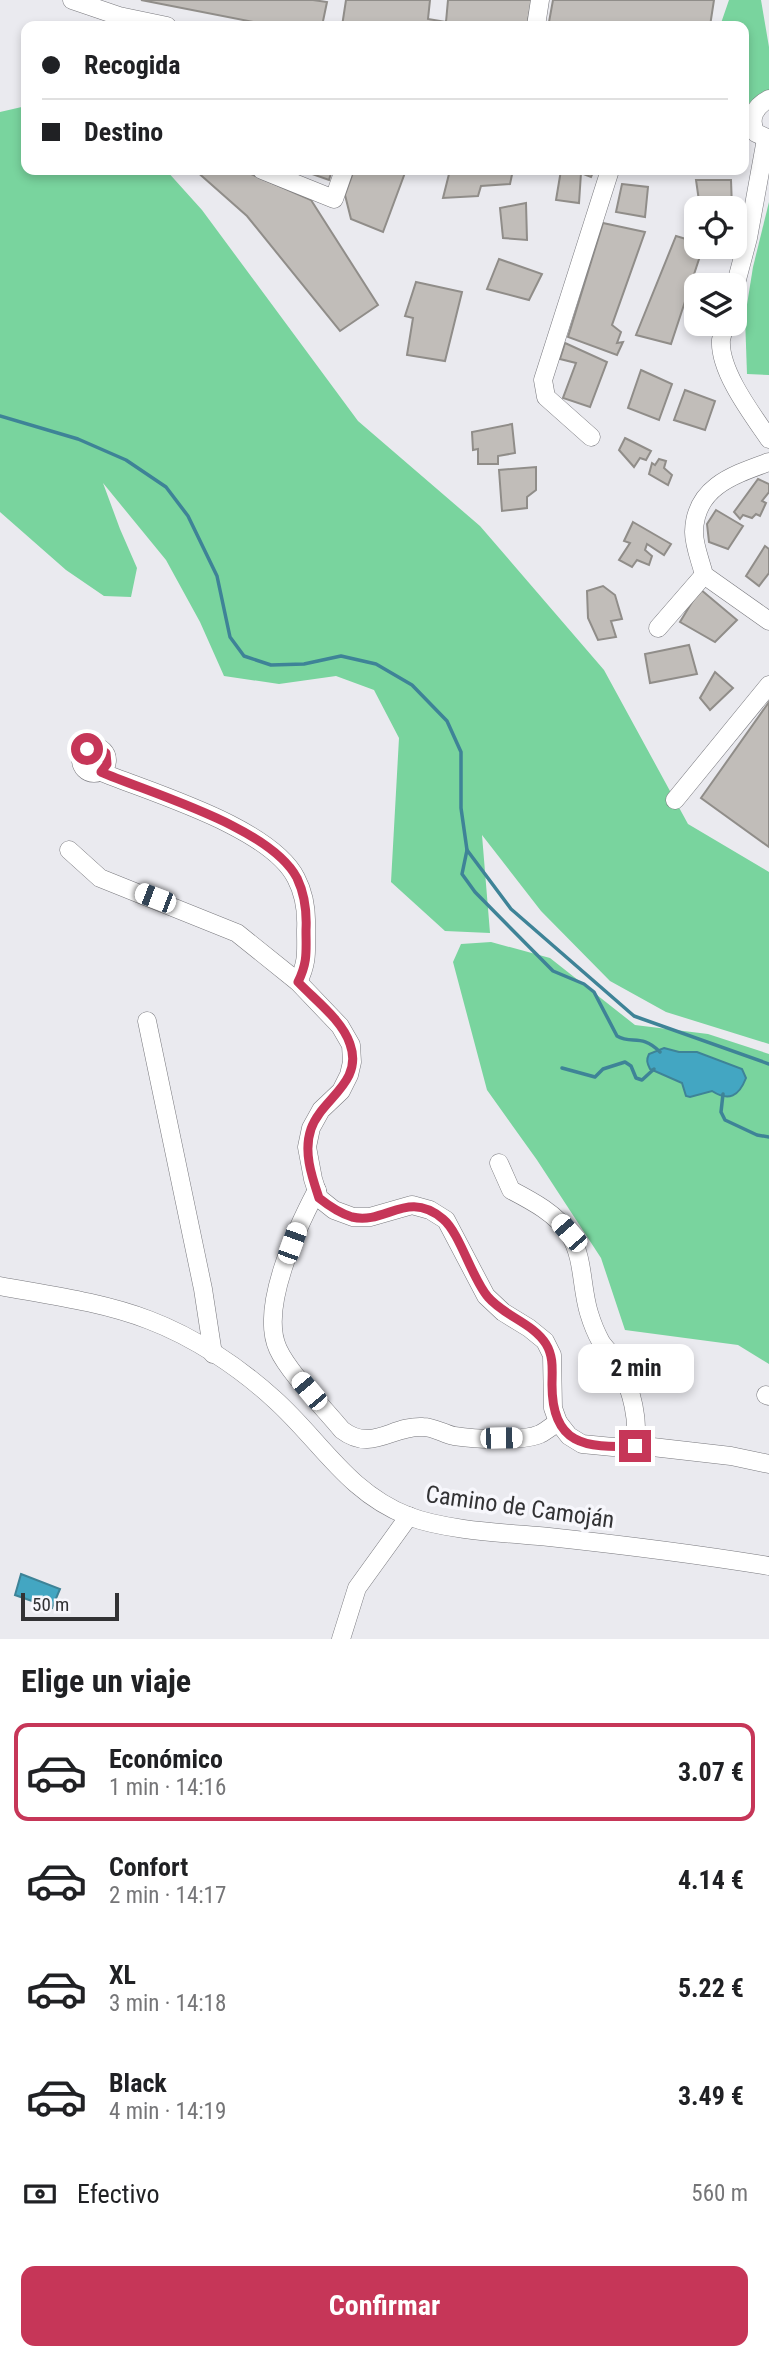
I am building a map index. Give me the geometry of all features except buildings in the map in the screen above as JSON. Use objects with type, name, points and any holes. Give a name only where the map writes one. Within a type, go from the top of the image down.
[{"type":"street","points":[[72,0],[122,8],[154,21]]},
{"type":"street","points":[[537,21],[541,0]]},
{"type":"street","points":[[739,273],[748,238],[758,135],[752,124],[758,106],[769,99]]},
{"type":"street","points":[[274,175],[334,199],[342,175]]},
{"type":"street","points":[[592,437],[546,397],[543,380],[608,175]]},
{"type":"street","points":[[722,336],[724,361],[745,403],[769,439]]},
{"type":"street","points":[[769,462],[733,475],[710,491],[697,509],[694,535],[704,575],[769,621]]},
{"type":"street","points":[[658,628],[704,575]]},
{"type":"street","points":[[675,800],[769,685]]},
{"type":"street","points":[[101,772],[202,811],[242,832],[288,865],[307,905],[306,966],[298,982]]},
{"type":"street","points":[[69,850],[100,878],[237,933],[298,982],[340,1026],[351,1045],[352,1062],[349,1075],[341,1091],[321,1110],[311,1128],[307,1147],[319,1198],[334,1210],[353,1217],[370,1217],[412,1205],[430,1210],[446,1220],[486,1296],[503,1312],[545,1341],[552,1355],[553,1408],[558,1422],[569,1436],[582,1444],[635,1446],[731,1456],[769,1464]]},
{"type":"street","points":[[147,1021],[203,1289],[213,1354]]},
{"type":"street","points":[[499,1163],[511,1190],[533,1202],[569,1233],[583,1274],[584,1294],[593,1325],[602,1343],[620,1366],[632,1395],[637,1432],[635,1446]]},
{"type":"street","points":[[317,1190],[298,1226],[275,1295],[274,1339],[287,1363],[342,1430],[352,1438],[364,1440],[382,1438],[400,1430],[422,1426],[456,1436],[524,1437],[539,1434],[558,1422]]},
{"type":"street","name":"Camino de Camoján","points":[[0,1286],[116,1310],[149,1320],[188,1338],[251,1379],[276,1400],[345,1475],[368,1495],[409,1516],[460,1528],[678,1551],[769,1566]]},
{"type":"street","points":[[341,1639],[357,1588],[409,1516]]},
{"type":"green space","points":[[729,0],[761,0],[769,47],[769,94],[749,104],[749,21],[722,21]]},
{"type":"green space","points":[[21,107],[21,175],[170,175],[202,210],[358,421],[480,526],[604,670],[688,824],[769,872],[769,1044],[666,1012],[610,981],[541,911],[482,835],[490,933],[445,931],[391,882],[399,738],[374,690],[336,676],[279,684],[224,676],[200,622],[166,560],[103,483],[137,568],[131,597],[104,596],[66,570],[0,512],[0,112]]},
{"type":"green space","points":[[769,202],[769,375],[747,374],[747,304]]},
{"type":"green space","points":[[491,942],[550,958],[635,1025],[708,1034],[769,1054],[769,1364],[738,1345],[625,1330],[601,1258],[487,1090],[453,962],[461,944]]},
{"type":"water","points":[[664,1048],[679,1052],[697,1052],[742,1069],[746,1078],[733,1095],[724,1096],[712,1091],[686,1096],[682,1083],[649,1067],[649,1054]]},
{"type":"water","points":[[21,1574],[60,1589],[52,1608],[15,1595]]},
{"type":"waterway","points":[[0,416],[78,439],[126,460],[166,487],[188,516],[217,576],[230,637],[244,656],[271,665],[304,664],[341,656],[376,664],[412,685],[447,721],[461,752],[461,808],[467,850],[511,909],[634,1016],[769,1064]]},
{"type":"waterway","points":[[467,850],[462,874],[475,892],[553,971],[584,984],[594,992],[617,1036],[642,1041],[660,1052]]},
{"type":"waterway","points":[[562,1068],[595,1077],[603,1069],[625,1062],[631,1066],[636,1078],[642,1080],[654,1069]]},
{"type":"waterway","points":[[723,1094],[721,1112],[725,1120],[757,1135],[769,1137]]},
{"type":"route","points":[[87,749],[97,747],[106,753],[107,764],[101,772],[202,811],[242,832],[277,855],[288,865],[296,878],[307,905],[306,966],[298,982],[340,1026],[351,1045],[352,1062],[349,1075],[341,1091],[321,1110],[311,1128],[307,1147],[319,1198],[334,1210],[353,1217],[370,1217],[412,1205],[430,1210],[446,1220],[486,1296],[503,1312],[545,1341],[552,1355],[553,1408],[558,1422],[569,1436],[582,1444],[635,1446]]}]
